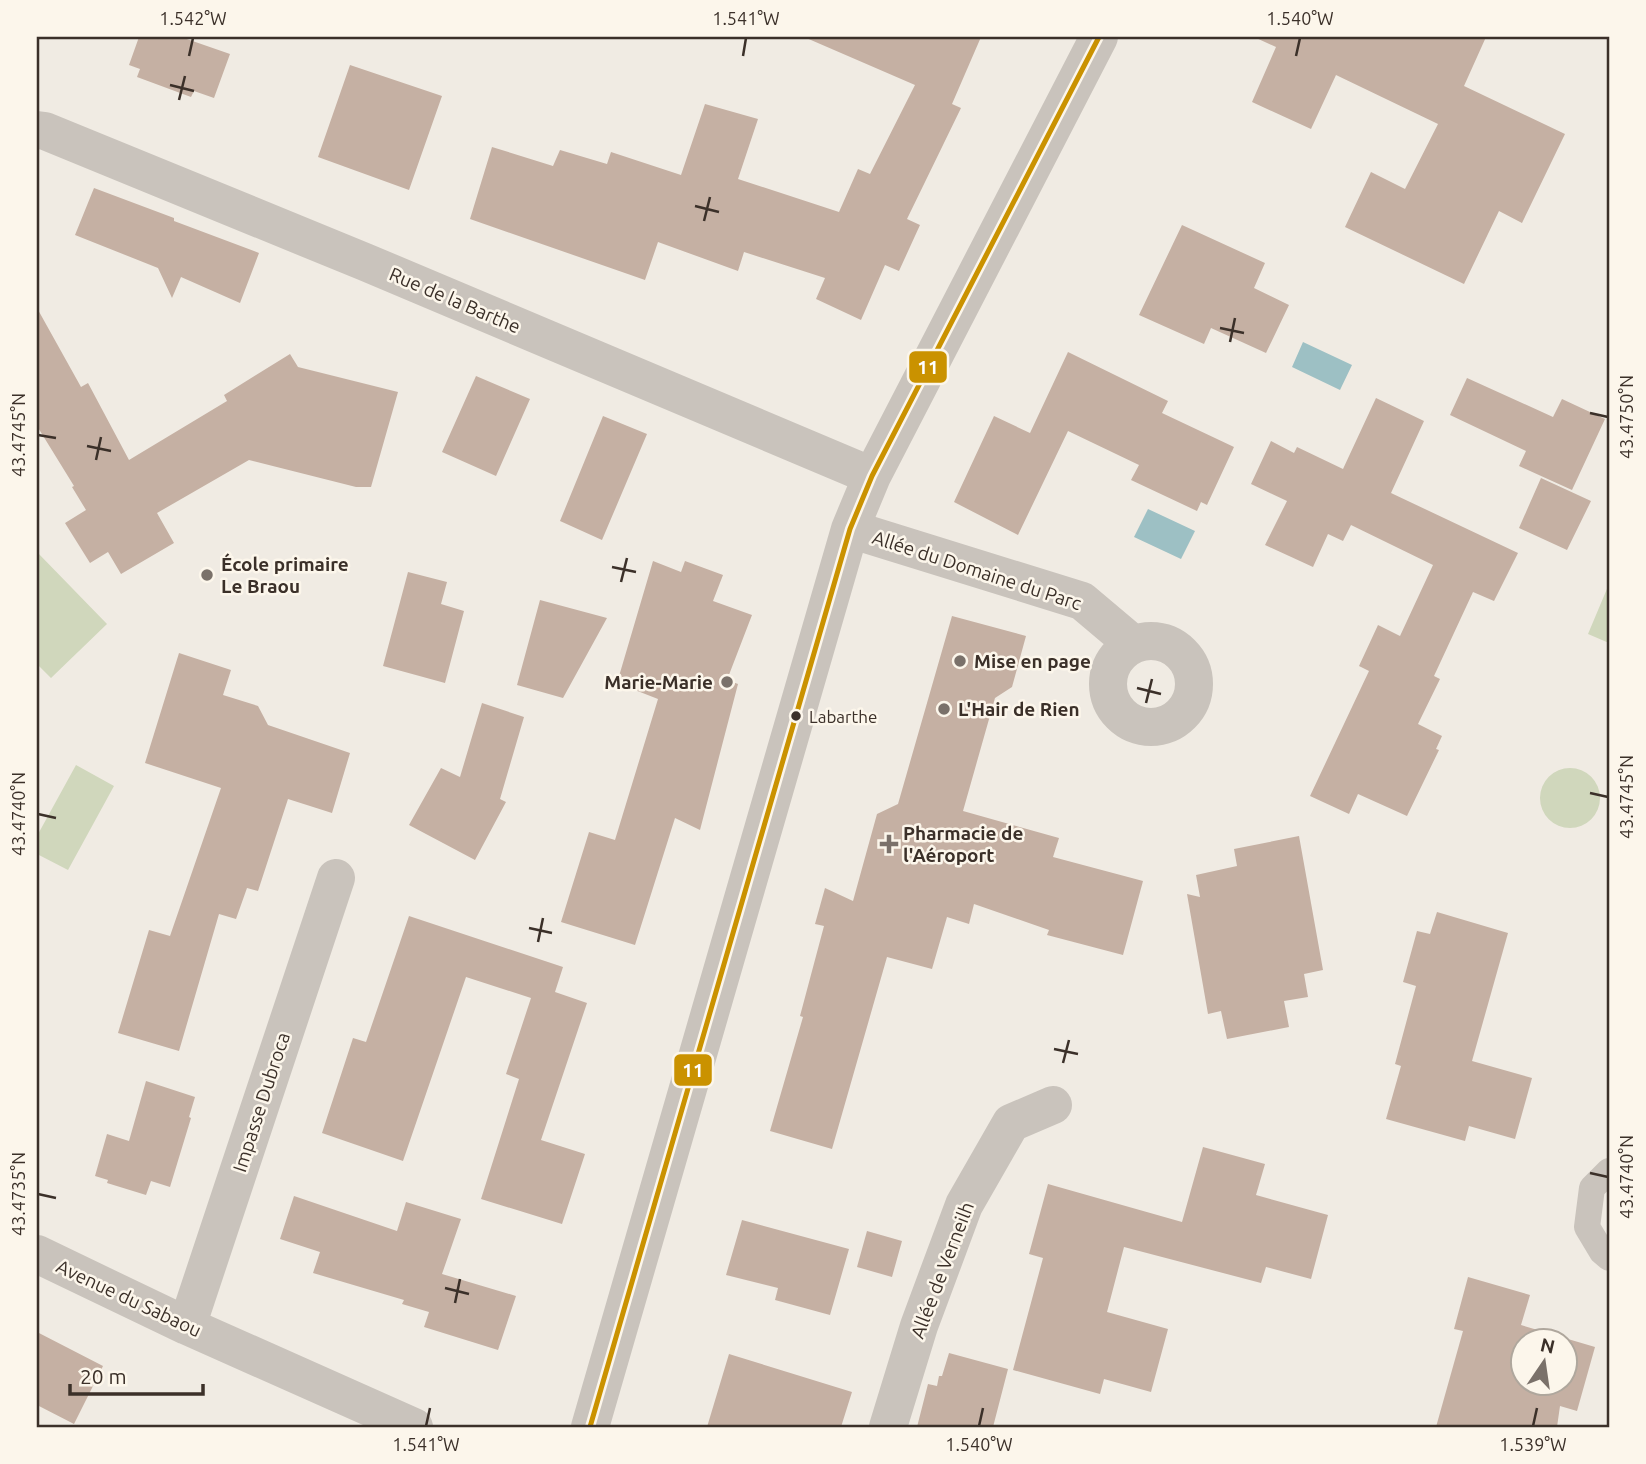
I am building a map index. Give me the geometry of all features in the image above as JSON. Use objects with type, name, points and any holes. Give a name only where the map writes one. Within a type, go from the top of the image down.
[{"type":"street","points":[[590,1427],[849,529],[872,476],[1099,37]]},
{"type":"street","name":"Rue de la Barthe","points":[[37,130],[365,262],[872,476]]},
{"type":"street","name":"Allée du Domaine du Parc","points":[[849,529],[1082,601],[1133,644]]},
{"type":"street","name":"Impasse Dubroca","points":[[187,1326],[336,878]]},
{"type":"street","name":"Allée de Verneilh","points":[[888,1427],[919,1326],[964,1205],[1011,1122],[1053,1105]]},
{"type":"street","name":"Avenue du Sabaou","points":[[37,1254],[187,1326],[414,1427]]},
{"type":"lane","points":[[1609,1171],[1592,1188],[1587,1227],[1602,1252],[1609,1258]]},
{"type":"green space","points":[[37,552],[107,624],[51,678],[37,664]]},
{"type":"green space","points":[[1609,584],[1609,643],[1588,634]]},
{"type":"green space","points":[[76,765],[114,786],[68,870],[37,854],[37,836]]},
{"type":"green space","points":[[1570,768],[1591,777],[1600,798],[1591,819],[1570,828],[1549,819],[1540,798],[1549,777]]},
{"type":"water","points":[[1303,342],[1352,365],[1340,390],[1292,367]]},
{"type":"water","points":[[1148,509],[1195,531],[1181,559],[1134,537]]},
{"type":"building","points":[[139,37],[181,37],[230,54],[214,98],[194,91],[191,97],[137,77],[140,69],[129,65]]},
{"type":"building","points":[[804,37],[981,37],[952,104],[961,108],[907,219],[920,225],[899,271],[885,265],[861,320],[816,299],[825,278],[744,252],[738,271],[658,242],[645,280],[470,219],[492,147],[553,166],[560,150],[607,164],[611,152],[681,175],[705,104],[758,119],[738,179],[839,212],[858,169],[870,174],[915,85]]},
{"type":"building","points":[[1254,37],[1486,37],[1464,86],[1565,134],[1522,223],[1499,211],[1464,284],[1345,227],[1371,172],[1405,189],[1438,124],[1336,75],[1311,129],[1252,102],[1276,47]]},
{"type":"building","points":[[350,65],[442,96],[409,190],[318,157]]},
{"type":"building","points":[[94,188],[259,253],[240,303],[181,277],[172,298],[158,268],[75,235]]},
{"type":"building","points":[[1182,225],[1265,263],[1254,288],[1289,305],[1266,353],[1211,328],[1204,344],[1139,315]]},
{"type":"building","points":[[37,308],[81,387],[88,383],[129,460],[227,401],[224,395],[290,354],[298,367],[398,392],[371,487],[356,487],[249,460],[157,513],[174,543],[121,574],[108,552],[90,563],[65,523],[86,510],[37,426]]},
{"type":"building","points":[[1068,352],[1168,401],[1162,413],[1234,447],[1207,505],[1201,502],[1197,511],[1131,480],[1139,465],[1068,431],[1018,535],[954,502],[994,416],[1030,433]]},
{"type":"building","points":[[476,376],[530,399],[496,476],[442,452]]},
{"type":"building","points":[[1467,378],[1553,417],[1562,399],[1605,419],[1572,490],[1519,466],[1526,451],[1450,415]]},
{"type":"building","points":[[1376,398],[1424,421],[1391,493],[1518,553],[1494,601],[1473,592],[1434,676],[1440,679],[1418,724],[1442,736],[1436,749],[1439,750],[1407,816],[1358,794],[1349,814],[1310,796],[1369,671],[1359,666],[1378,625],[1400,636],[1433,565],[1351,525],[1343,541],[1328,534],[1313,567],[1265,545],[1287,501],[1251,484],[1271,441],[1294,453],[1297,447],[1343,469]]},
{"type":"building","points":[[603,416],[647,434],[602,540],[560,521]]},
{"type":"building","points":[[1541,478],[1591,501],[1567,550],[1519,528]]},
{"type":"building","points":[[653,561],[681,572],[685,561],[723,575],[713,601],[752,615],[727,680],[738,684],[700,830],[675,818],[635,945],[561,922],[589,832],[615,840],[658,699],[617,683]]},
{"type":"building","points":[[408,572],[447,582],[441,604],[464,611],[445,683],[383,666]]},
{"type":"building","points":[[540,600],[607,618],[563,698],[517,685]]},
{"type":"building","points":[[952,616],[1026,636],[1012,687],[995,698],[963,811],[1059,838],[1053,857],[1143,881],[1123,955],[1047,935],[1049,930],[974,904],[969,924],[947,917],[932,969],[887,957],[832,1149],[770,1131],[803,1017],[800,1016],[824,926],[815,924],[825,888],[853,901],[877,814],[898,804]]},
{"type":"building","points":[[179,653],[231,670],[223,695],[258,706],[268,725],[350,753],[332,813],[288,799],[258,891],[247,888],[236,919],[219,914],[179,1051],[118,1033],[149,930],[170,936],[221,788],[145,763]]},
{"type":"building","points":[[482,703],[524,717],[500,799],[506,802],[475,860],[409,825],[441,768],[460,777]]},
{"type":"building","points":[[1299,836],[1323,970],[1304,974],[1308,997],[1284,1001],[1289,1027],[1227,1039],[1221,1011],[1208,1014],[1187,894],[1200,897],[1196,875],[1237,866],[1234,849]]},
{"type":"building","points":[[1437,912],[1508,933],[1472,1061],[1532,1078],[1515,1139],[1469,1126],[1465,1141],[1386,1119],[1401,1066],[1395,1064],[1416,986],[1403,982],[1417,931],[1430,934]]},
{"type":"building","points":[[409,916],[563,967],[555,992],[587,1003],[541,1140],[585,1154],[562,1224],[481,1199],[519,1079],[506,1074],[531,998],[466,977],[403,1161],[322,1133],[353,1038],[366,1042]]},
{"type":"building","points":[[146,1081],[195,1097],[170,1187],[151,1181],[146,1195],[107,1183],[108,1180],[95,1176],[107,1134],[129,1141]]},
{"type":"building","points":[[1203,1147],[1265,1164],[1256,1195],[1328,1215],[1311,1279],[1266,1267],[1261,1283],[1124,1247],[1107,1312],[1168,1329],[1151,1392],[1104,1379],[1100,1394],[1013,1370],[1043,1258],[1029,1254],[1048,1184],[1182,1222]]},
{"type":"building","points":[[294,1196],[397,1231],[406,1202],[461,1219],[442,1274],[516,1296],[498,1350],[424,1327],[429,1312],[402,1304],[404,1300],[313,1273],[320,1252],[280,1239]]},
{"type":"building","points":[[742,1220],[849,1249],[830,1315],[775,1300],[778,1288],[726,1275]]},
{"type":"building","points":[[867,1231],[902,1241],[892,1277],[857,1267]]},
{"type":"building","points":[[1468,1277],[1530,1295],[1521,1325],[1531,1328],[1510,1328],[1510,1398],[1580,1398],[1580,1343],[1595,1347],[1577,1411],[1560,1406],[1557,1427],[1436,1427],[1463,1331],[1454,1329]]},
{"type":"building","points":[[37,1332],[103,1366],[74,1424],[37,1405]]},
{"type":"building","points":[[949,1353],[1008,1369],[993,1427],[917,1427],[928,1384],[937,1386]]},
{"type":"building","points":[[729,1354],[852,1392],[841,1427],[707,1427]]},
{"type":"transit line","name":"11","points":[[590,1427],[850,529],[872,476],[1099,37]]},
{"type":"place","name":"École primaire Le Braou","points":[[207,575]]},
{"type":"place","name":"Mise en page","points":[[960,661]]},
{"type":"place","name":"Marie-Marie","points":[[727,682]]},
{"type":"place","name":"L'Hair de Rien","points":[[944,709]]},
{"type":"place","name":"Labarthe","points":[[796,716]]},
{"type":"place","name":"Pharmacie de l'Aéroport","points":[[889,844]]}]
